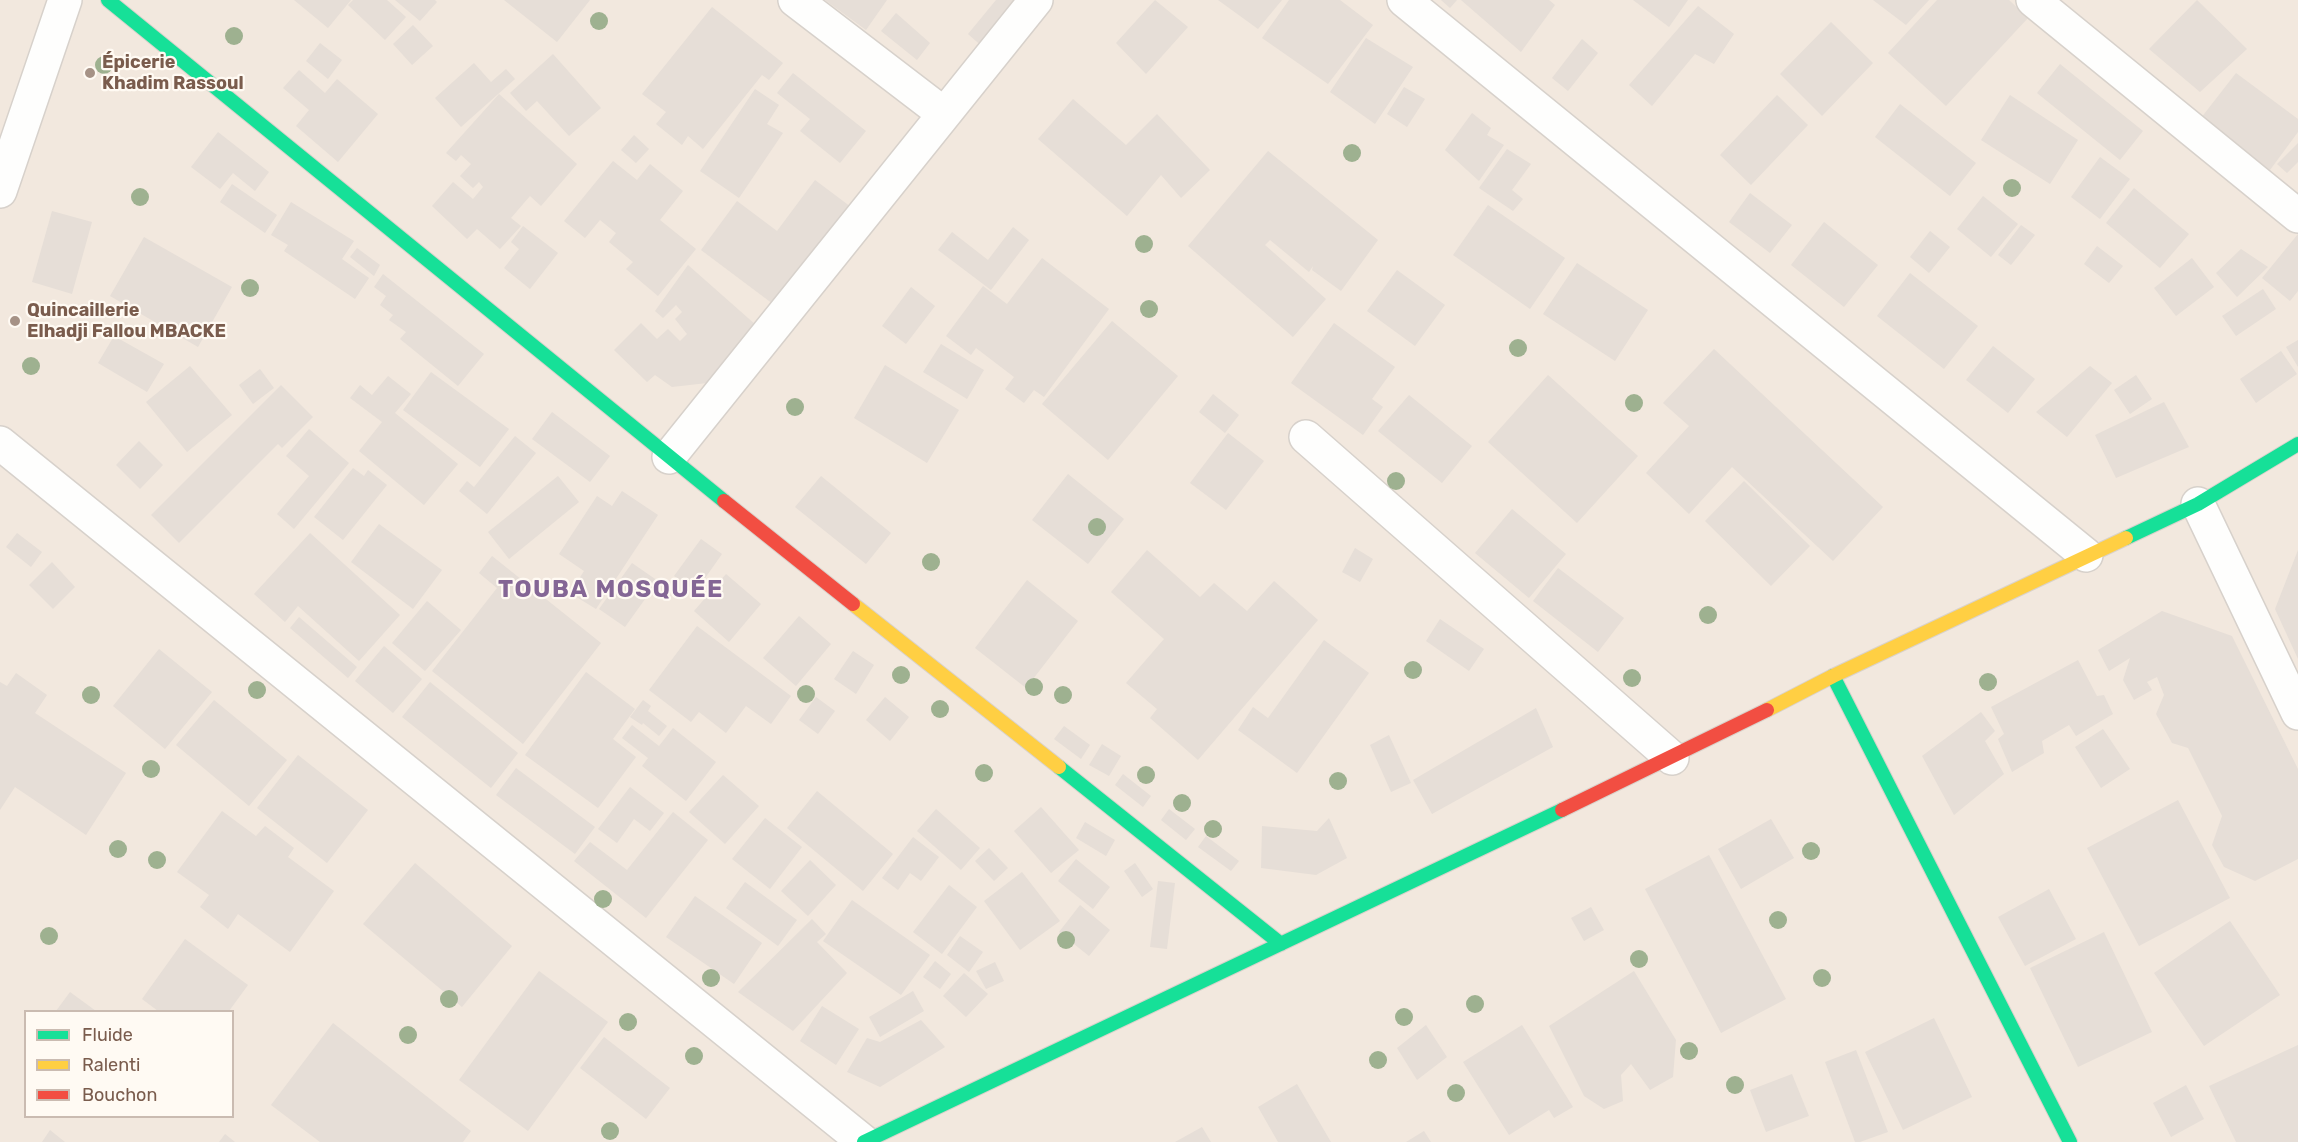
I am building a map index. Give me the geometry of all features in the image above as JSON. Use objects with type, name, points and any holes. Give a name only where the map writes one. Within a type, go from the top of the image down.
[{"type":"street","points":[[0,191],[65,0]]},
{"type":"street","points":[[108,0],[669,457],[1281,944]]},
{"type":"street","points":[[795,0],[944,114]]},
{"type":"street","points":[[669,457],[1036,0]]},
{"type":"street","points":[[1404,0],[2086,555]]},
{"type":"street","points":[[2033,0],[2298,216]]},
{"type":"street","points":[[1306,437],[1672,758]]},
{"type":"street","points":[[0,443],[864,1142],[1672,758],[1833,676],[2198,504],[2298,444]]},
{"type":"street","points":[[2198,504],[2298,713]]},
{"type":"street","points":[[1833,676],[2070,1142]]},
{"type":"shaded area","points":[[0,0],[2298,0],[2298,1142],[0,1142]]},
{"type":"building","points":[[294,0],[351,0],[328,28]]},
{"type":"building","points":[[353,0],[387,0],[406,17],[385,40],[348,5]]},
{"type":"building","points":[[395,0],[435,0],[437,2],[420,21]]},
{"type":"building","points":[[504,0],[590,0],[557,42]]},
{"type":"building","points":[[825,0],[887,0],[866,30]]},
{"type":"building","points":[[996,0],[1026,0],[985,49],[968,34]]},
{"type":"building","points":[[1155,0],[1188,27],[1146,74],[1116,43]]},
{"type":"building","points":[[1218,0],[1282,0],[1258,29]]},
{"type":"building","points":[[1289,0],[1340,0],[1373,25],[1328,84],[1262,38]]},
{"type":"building","points":[[1441,0],[1457,0],[1450,8]]},
{"type":"building","points":[[1461,0],[1549,0],[1555,5],[1521,52]]},
{"type":"building","points":[[1633,0],[1688,0],[1669,27]]},
{"type":"building","points":[[1873,0],[1929,0],[1906,25]]},
{"type":"building","points":[[1937,0],[2009,0],[2028,18],[1946,106],[1888,53]]},
{"type":"building","points":[[2197,0],[2247,49],[2200,92],[2149,49]]},
{"type":"building","points":[[1698,6],[1734,34],[1714,64],[1695,54],[1652,106],[1629,85]]},
{"type":"building","points":[[712,7],[783,63],[769,80],[762,75],[703,149],[688,136],[682,145],[656,124],[666,112],[642,94]]},
{"type":"building","points":[[896,13],[930,43],[917,60],[881,31]]},
{"type":"building","points":[[1831,22],[1873,63],[1822,116],[1780,74]]},
{"type":"building","points":[[413,25],[433,46],[412,65],[393,44]]},
{"type":"building","points":[[1366,38],[1413,67],[1375,124],[1330,92]]},
{"type":"building","points":[[1582,39],[1598,53],[1568,91],[1552,78]]},
{"type":"building","points":[[320,43],[342,60],[328,79],[306,61]]},
{"type":"building","points":[[553,54],[601,108],[569,136],[537,101],[526,111],[510,93]]},
{"type":"building","points":[[474,63],[491,82],[506,69],[515,79],[461,127],[435,98]]},
{"type":"building","points":[[2060,64],[2143,131],[2120,160],[2037,93]]},
{"type":"building","points":[[299,70],[325,93],[337,79],[378,114],[338,162],[296,126],[309,110],[283,88]]},
{"type":"building","points":[[793,73],[866,131],[840,163],[800,131],[810,119],[777,93]]},
{"type":"building","points":[[2236,73],[2298,119],[2298,132],[2270,170],[2201,118]]},
{"type":"building","points":[[1404,87],[1425,99],[1407,127],[1387,114]]},
{"type":"building","points":[[755,89],[779,105],[767,124],[783,133],[739,198],[700,171]]},
{"type":"building","points":[[499,94],[577,164],[541,206],[530,196],[511,218],[521,226],[500,249],[477,229],[467,239],[432,206],[453,182],[473,199],[483,187],[479,182],[473,188],[460,176],[471,164],[461,155],[456,161],[446,153]]},
{"type":"building","points":[[1777,95],[1808,125],[1751,185],[1720,155]]},
{"type":"building","points":[[2010,95],[2078,140],[2050,184],[1981,140]]},
{"type":"building","points":[[1073,99],[1126,145],[1157,114],[1210,170],[1181,198],[1161,175],[1127,216],[1038,139]]},
{"type":"building","points":[[1900,104],[1976,163],[1950,196],[1875,137]]},
{"type":"building","points":[[1472,113],[1491,128],[1487,135],[1504,145],[1479,181],[1445,150]]},
{"type":"building","points":[[218,132],[269,172],[255,191],[233,173],[220,189],[191,167]]},
{"type":"building","points":[[634,135],[649,149],[636,163],[621,150]]},
{"type":"building","points":[[2298,143],[2298,162],[2287,173],[2277,164]]},
{"type":"building","points":[[1507,149],[1531,164],[1512,190],[1523,199],[1513,211],[1479,188]]},
{"type":"building","points":[[1268,151],[1378,240],[1341,291],[1312,270],[1313,266],[1309,272],[1270,240],[1265,245],[1326,299],[1293,337],[1188,246]]},
{"type":"building","points":[[2100,157],[2130,179],[2100,219],[2071,197]]},
{"type":"building","points":[[613,161],[637,180],[650,164],[683,191],[660,220],[696,249],[658,296],[626,269],[633,262],[609,242],[616,233],[600,220],[585,238],[564,221]]},
{"type":"building","points":[[815,180],[851,207],[777,307],[701,250],[737,201],[777,231]]},
{"type":"building","points":[[232,184],[277,215],[265,233],[220,202]]},
{"type":"building","points":[[2134,188],[2189,234],[2160,268],[2106,223]]},
{"type":"building","points":[[1750,193],[1792,225],[1770,253],[1729,222]]},
{"type":"building","points":[[1983,196],[2018,224],[1991,257],[1957,229]]},
{"type":"building","points":[[291,202],[354,241],[342,259],[369,278],[355,299],[284,251],[288,245],[271,235]]},
{"type":"building","points":[[1488,205],[1565,258],[1530,309],[1453,255]]},
{"type":"building","points":[[52,211],[92,222],[72,294],[32,282]]},
{"type":"building","points":[[1824,222],[1878,265],[1844,307],[1791,265]]},
{"type":"building","points":[[2021,225],[2035,235],[2011,265],[1998,255]]},
{"type":"building","points":[[523,226],[558,253],[530,289],[504,268],[519,249],[511,242]]},
{"type":"building","points":[[1013,227],[1029,240],[991,290],[938,250],[952,232],[988,260]]},
{"type":"building","points":[[1930,231],[1950,247],[1929,273],[1910,257]]},
{"type":"building","points":[[2298,234],[2298,291],[2290,301],[2262,278]]},
{"type":"building","points":[[144,237],[232,287],[198,347],[110,296]]},
{"type":"building","points":[[2097,246],[2123,266],[2109,283],[2084,264]]},
{"type":"building","points":[[357,248],[380,265],[374,276],[350,257]]},
{"type":"building","points":[[2241,249],[2268,267],[2237,297],[2216,273]]},
{"type":"building","points":[[1042,258],[1109,309],[1044,397],[1034,390],[1024,403],[1005,389],[1014,377],[976,348],[971,355],[946,336],[983,286],[1007,304]]},
{"type":"building","points":[[2192,258],[2214,287],[2176,316],[2154,288]]},
{"type":"building","points":[[1577,263],[1648,310],[1615,361],[1543,314]]},
{"type":"building","points":[[688,265],[765,333],[725,381],[672,387],[655,375],[647,382],[614,350],[641,323],[657,339],[668,329],[680,341],[687,334],[675,319],[682,312],[676,305],[663,318],[655,311]]},
{"type":"building","points":[[1397,270],[1445,305],[1415,346],[1367,311]]},
{"type":"building","points":[[1910,273],[1978,326],[1944,369],[1877,316]]},
{"type":"building","points":[[383,274],[484,354],[458,386],[400,339],[406,332],[389,320],[393,315],[380,305],[386,296],[374,287]]},
{"type":"building","points":[[911,287],[935,306],[906,344],[882,326]]},
{"type":"building","points":[[2263,289],[2276,309],[2236,336],[2222,316]]},
{"type":"building","points":[[1112,321],[1178,376],[1108,460],[1042,404]]},
{"type":"building","points":[[1334,323],[1395,367],[1372,399],[1383,407],[1363,435],[1291,383]]},
{"type":"building","points":[[114,336],[164,364],[147,392],[98,363]]},
{"type":"building","points":[[2298,340],[2298,367],[2286,347]]},
{"type":"building","points":[[941,344],[984,370],[967,399],[923,372]]},
{"type":"building","points":[[1993,346],[2035,379],[2008,413],[1966,380]]},
{"type":"building","points":[[1714,349],[1883,507],[1833,561],[1732,467],[1689,514],[1646,473],[1689,426],[1663,403]]},
{"type":"building","points":[[2281,351],[2297,374],[2256,403],[2240,379]]},
{"type":"building","points":[[885,365],[959,410],[927,463],[854,418]]},
{"type":"building","points":[[190,366],[232,415],[187,452],[146,402]]},
{"type":"building","points":[[2090,366],[2112,383],[2067,437],[2036,412]]},
{"type":"building","points":[[260,369],[274,388],[253,404],[239,385]]},
{"type":"building","points":[[431,372],[509,429],[480,467],[403,410]]},
{"type":"building","points":[[1548,375],[1638,456],[1577,523],[1488,442]]},
{"type":"building","points":[[2136,375],[2152,399],[2130,414],[2114,390]]},
{"type":"building","points":[[388,376],[411,394],[395,413],[458,464],[424,505],[359,451],[382,422],[350,398],[360,385],[372,395]]},
{"type":"building","points":[[281,385],[313,417],[282,448],[278,444],[179,543],[151,515]]},
{"type":"building","points":[[1213,394],[1239,415],[1225,433],[1199,412]]},
{"type":"building","points":[[1409,395],[1472,446],[1442,483],[1378,431]]},
{"type":"building","points":[[2164,402],[2189,447],[2116,478],[2095,435]]},
{"type":"building","points":[[552,412],[610,456],[590,482],[532,439]]},
{"type":"building","points":[[309,429],[349,463],[294,529],[277,514],[309,476],[286,456]]},
{"type":"building","points":[[1228,433],[1264,461],[1226,510],[1190,483]]},
{"type":"building","points":[[515,436],[536,453],[487,514],[459,491],[467,481],[474,487]]},
{"type":"building","points":[[139,441],[163,465],[140,489],[116,465]]},
{"type":"building","points":[[353,468],[364,476],[368,470],[387,485],[343,540],[314,517]]},
{"type":"building","points":[[1068,474],[1124,519],[1088,564],[1032,520]]},
{"type":"building","points":[[558,476],[579,502],[509,559],[488,532]]},
{"type":"building","points":[[821,476],[891,533],[866,564],[795,507]]},
{"type":"building","points":[[1744,481],[1810,546],[1771,586],[1705,521]]},
{"type":"building","points":[[622,491],[658,515],[596,609],[570,593],[584,571],[559,554],[597,496],[612,506]]},
{"type":"building","points":[[1512,509],[1566,554],[1529,598],[1475,553]]},
{"type":"building","points":[[379,524],[442,570],[413,609],[351,562]]},
{"type":"building","points":[[17,533],[42,552],[31,567],[6,547]]},
{"type":"building","points":[[310,533],[400,615],[359,661],[298,606],[285,622],[254,594]]},
{"type":"building","points":[[701,539],[722,554],[696,591],[674,576]]},
{"type":"building","points":[[1355,548],[1373,559],[1360,582],[1342,572]]},
{"type":"building","points":[[1147,550],[1200,597],[1214,583],[1247,611],[1274,581],[1318,620],[1198,760],[1150,718],[1157,709],[1126,683],[1164,639],[1111,592]]},
{"type":"building","points":[[2298,550],[2298,659],[2275,609]]},
{"type":"building","points":[[492,556],[601,643],[523,744],[432,671],[497,588],[479,573]]},
{"type":"building","points":[[52,562],[75,587],[53,609],[29,585]]},
{"type":"building","points":[[632,563],[658,581],[625,627],[599,609]]},
{"type":"building","points":[[1558,568],[1624,618],[1598,652],[1533,601]]},
{"type":"building","points":[[726,574],[761,604],[729,642],[694,611]]},
{"type":"building","points":[[1027,580],[1078,621],[1026,688],[975,648]]},
{"type":"building","points":[[427,601],[461,630],[425,671],[392,643]]},
{"type":"building","points":[[2162,611],[2232,636],[2298,769],[2298,859],[2255,881],[2224,867],[2212,845],[2222,816],[2188,748],[2172,743],[2156,714],[2164,695],[2157,677],[2147,682],[2152,690],[2134,700],[2123,680],[2130,658],[2109,671],[2098,650]]},
{"type":"building","points":[[799,616],[831,644],[796,686],[763,658]]},
{"type":"building","points":[[299,617],[357,667],[348,678],[290,628]]},
{"type":"building","points":[[1440,619],[1484,649],[1469,671],[1426,641]]},
{"type":"building","points":[[697,626],[791,696],[771,724],[746,706],[726,733],[699,712],[691,722],[649,690]]},
{"type":"building","points":[[1324,640],[1369,673],[1297,773],[1238,730],[1253,707],[1268,718]]},
{"type":"building","points":[[384,646],[422,679],[393,713],[355,681]]},
{"type":"building","points":[[159,649],[212,692],[165,749],[113,706]]},
{"type":"building","points":[[853,651],[874,665],[856,694],[834,679]]},
{"type":"building","points":[[2078,660],[2097,696],[2104,695],[2113,714],[2076,736],[2069,725],[2042,741],[2044,753],[2012,772],[1998,739],[2004,734],[1991,707]]},
{"type":"building","points":[[586,672],[635,709],[613,739],[636,757],[598,808],[525,755]]},
{"type":"building","points":[[16,673],[47,695],[35,713],[126,773],[86,835],[15,787],[0,810],[0,682],[7,686]]},
{"type":"building","points":[[430,682],[518,753],[491,788],[402,717]]},
{"type":"building","points":[[816,697],[835,711],[818,734],[799,720]]},
{"type":"building","points":[[885,697],[909,717],[890,741],[866,720]]},
{"type":"building","points":[[214,700],[287,760],[249,806],[176,745]]},
{"type":"building","points":[[643,700],[651,706],[648,711],[667,726],[659,736],[643,723],[642,725],[630,717]]},
{"type":"building","points":[[1536,708],[1553,747],[1432,814],[1413,780]]},
{"type":"building","points":[[1981,712],[1995,731],[1985,741],[2004,774],[1954,815],[1922,756]]},
{"type":"building","points":[[632,725],[659,746],[673,728],[716,762],[686,801],[642,766],[648,758],[622,738]]},
{"type":"building","points":[[1064,726],[1090,745],[1081,759],[1054,739]]},
{"type":"building","points":[[2103,729],[2130,769],[2101,788],[2075,747]]},
{"type":"building","points":[[1389,735],[1411,783],[1391,792],[1370,745]]},
{"type":"building","points":[[1102,744],[1121,756],[1109,776],[1089,765]]},
{"type":"building","points":[[298,755],[368,810],[327,863],[257,808]]},
{"type":"building","points":[[516,768],[595,827],[575,854],[496,795]]},
{"type":"building","points":[[1123,774],[1151,796],[1143,807],[1115,785]]},
{"type":"building","points":[[723,775],[759,806],[725,844],[689,812]]},
{"type":"building","points":[[630,787],[664,813],[650,831],[634,819],[617,843],[598,829]]},
{"type":"building","points":[[817,791],[893,854],[863,891],[787,828]]},
{"type":"building","points":[[2178,800],[2230,898],[2139,946],[2087,848]]},
{"type":"building","points":[[1041,807],[1079,850],[1051,873],[1014,831]]},
{"type":"building","points":[[936,809],[980,848],[961,870],[917,831]]},
{"type":"building","points":[[1169,809],[1195,829],[1186,840],[1161,820]]},
{"type":"building","points":[[222,811],[256,836],[265,826],[294,848],[288,857],[334,891],[290,952],[238,914],[228,929],[200,907],[209,895],[177,872]]},
{"type":"building","points":[[673,812],[708,840],[646,918],[574,861],[590,842],[627,870]]},
{"type":"building","points":[[765,818],[802,847],[770,889],[732,859]]},
{"type":"building","points":[[1329,818],[1347,858],[1316,875],[1261,868],[1262,826],[1317,831]]},
{"type":"building","points":[[1771,819],[1794,858],[1741,889],[1718,849]]},
{"type":"building","points":[[1085,822],[1115,840],[1106,856],[1076,838]]},
{"type":"building","points":[[1206,836],[1239,861],[1231,871],[1198,847]]},
{"type":"building","points":[[913,837],[939,857],[921,881],[910,873],[898,890],[882,878]]},
{"type":"building","points":[[989,848],[1008,868],[994,881],[975,861]]},
{"type":"building","points":[[1709,855],[1786,999],[1721,1033],[1645,889]]},
{"type":"building","points":[[1076,859],[1110,887],[1093,909],[1058,881]]},
{"type":"building","points":[[810,860],[836,885],[808,916],[781,891]]},
{"type":"building","points":[[415,863],[512,946],[462,1007],[363,924]]},
{"type":"building","points":[[1135,863],[1153,889],[1142,897],[1124,871]]},
{"type":"building","points":[[1022,872],[1060,921],[1020,950],[984,901]]},
{"type":"building","points":[[1158,881],[1175,883],[1167,949],[1150,947]]},
{"type":"building","points":[[745,882],[797,920],[778,946],[726,908]]},
{"type":"building","points":[[949,885],[977,907],[942,954],[913,932]]},
{"type":"building","points":[[2049,889],[2076,939],[2025,966],[1998,917]]},
{"type":"building","points":[[695,896],[762,943],[734,984],[666,937]]},
{"type":"building","points":[[852,900],[930,955],[901,995],[823,941]]},
{"type":"building","points":[[1080,905],[1110,930],[1089,956],[1059,932]]},
{"type":"building","points":[[1591,907],[1604,930],[1584,941],[1571,918]]},
{"type":"building","points":[[812,919],[826,934],[817,942],[847,973],[793,1031],[738,992]]},
{"type":"building","points":[[2230,921],[2280,995],[2204,1046],[2154,973]]},
{"type":"building","points":[[2104,932],[2152,1032],[2078,1067],[2030,968]]},
{"type":"building","points":[[960,936],[983,952],[969,972],[947,955]]},
{"type":"building","points":[[185,939],[248,985],[230,1010],[157,1010],[142,999]]},
{"type":"building","points":[[935,961],[951,974],[940,989],[923,977]]},
{"type":"building","points":[[995,962],[1004,981],[986,989],[976,971]]},
{"type":"building","points":[[539,971],[608,1022],[528,1131],[459,1080]]},
{"type":"building","points":[[1634,971],[1676,1040],[1673,1077],[1650,1090],[1631,1064],[1621,1075],[1623,1101],[1604,1109],[1584,1096],[1549,1026]]},
{"type":"building","points":[[964,973],[988,994],[966,1017],[943,996]]},
{"type":"building","points":[[913,991],[924,1011],[880,1037],[869,1017]]},
{"type":"building","points":[[70,992],[95,1010],[57,1010]]},
{"type":"building","points":[[822,1006],[859,1029],[836,1065],[800,1041]]},
{"type":"building","points":[[1934,1018],[1972,1097],[1903,1130],[1865,1052]]},
{"type":"building","points":[[921,1020],[945,1047],[880,1087],[847,1072],[867,1038],[880,1042]]},
{"type":"building","points":[[333,1023],[471,1131],[463,1142],[320,1142],[271,1105]]},
{"type":"building","points":[[1426,1025],[1447,1057],[1417,1080],[1397,1048]]},
{"type":"building","points":[[1522,1025],[1573,1107],[1554,1118],[1549,1110],[1509,1135],[1463,1062]]},
{"type":"building","points":[[604,1037],[670,1088],[646,1119],[580,1068]]},
{"type":"building","points":[[2298,1045],[2298,1142],[2236,1142],[2209,1086]]},
{"type":"building","points":[[1856,1050],[1888,1132],[1860,1142],[1855,1142],[1825,1062]]},
{"type":"building","points":[[1792,1074],[1809,1116],[1766,1132],[1750,1090]]},
{"type":"building","points":[[1297,1084],[1331,1142],[1278,1142],[1258,1107]]},
{"type":"building","points":[[2186,1085],[2204,1119],[2171,1137],[2153,1103]]},
{"type":"building","points":[[1202,1127],[1211,1142],[1175,1142]]},
{"type":"building","points":[[50,1130],[65,1142],[42,1142]]},
{"type":"building","points":[[1424,1131],[1431,1142],[1406,1142]]},
{"type":"building","points":[[225,1134],[235,1142],[219,1142]]},
{"type":"traffic: fast","points":[[108,0],[724,501]]},
{"type":"traffic: fast","points":[[2126,538],[2198,504],[2298,444]]},
{"type":"traffic: fast","points":[[1833,676],[2070,1142]]},
{"type":"traffic: fast","points":[[1059,767],[1281,944]]},
{"type":"traffic: fast","points":[[864,1142],[1562,810]]},
{"type":"traffic: slow","points":[[1767,710],[1833,676],[2126,538]]},
{"type":"traffic: slow","points":[[853,604],[1059,767]]},
{"type":"traffic: jam","points":[[724,501],[853,604]]},
{"type":"traffic: jam","points":[[1562,810],[1767,710]]},
{"type":"place","name":"Épicerie Khadim Rassoul","points":[[90,73]]},
{"type":"place","name":"Quincaillerie Elhadji Fallou MBACKE","points":[[15,321]]},
{"type":"district","name":"TOUBA MOSQUÉE","points":[[611,590]]}]
